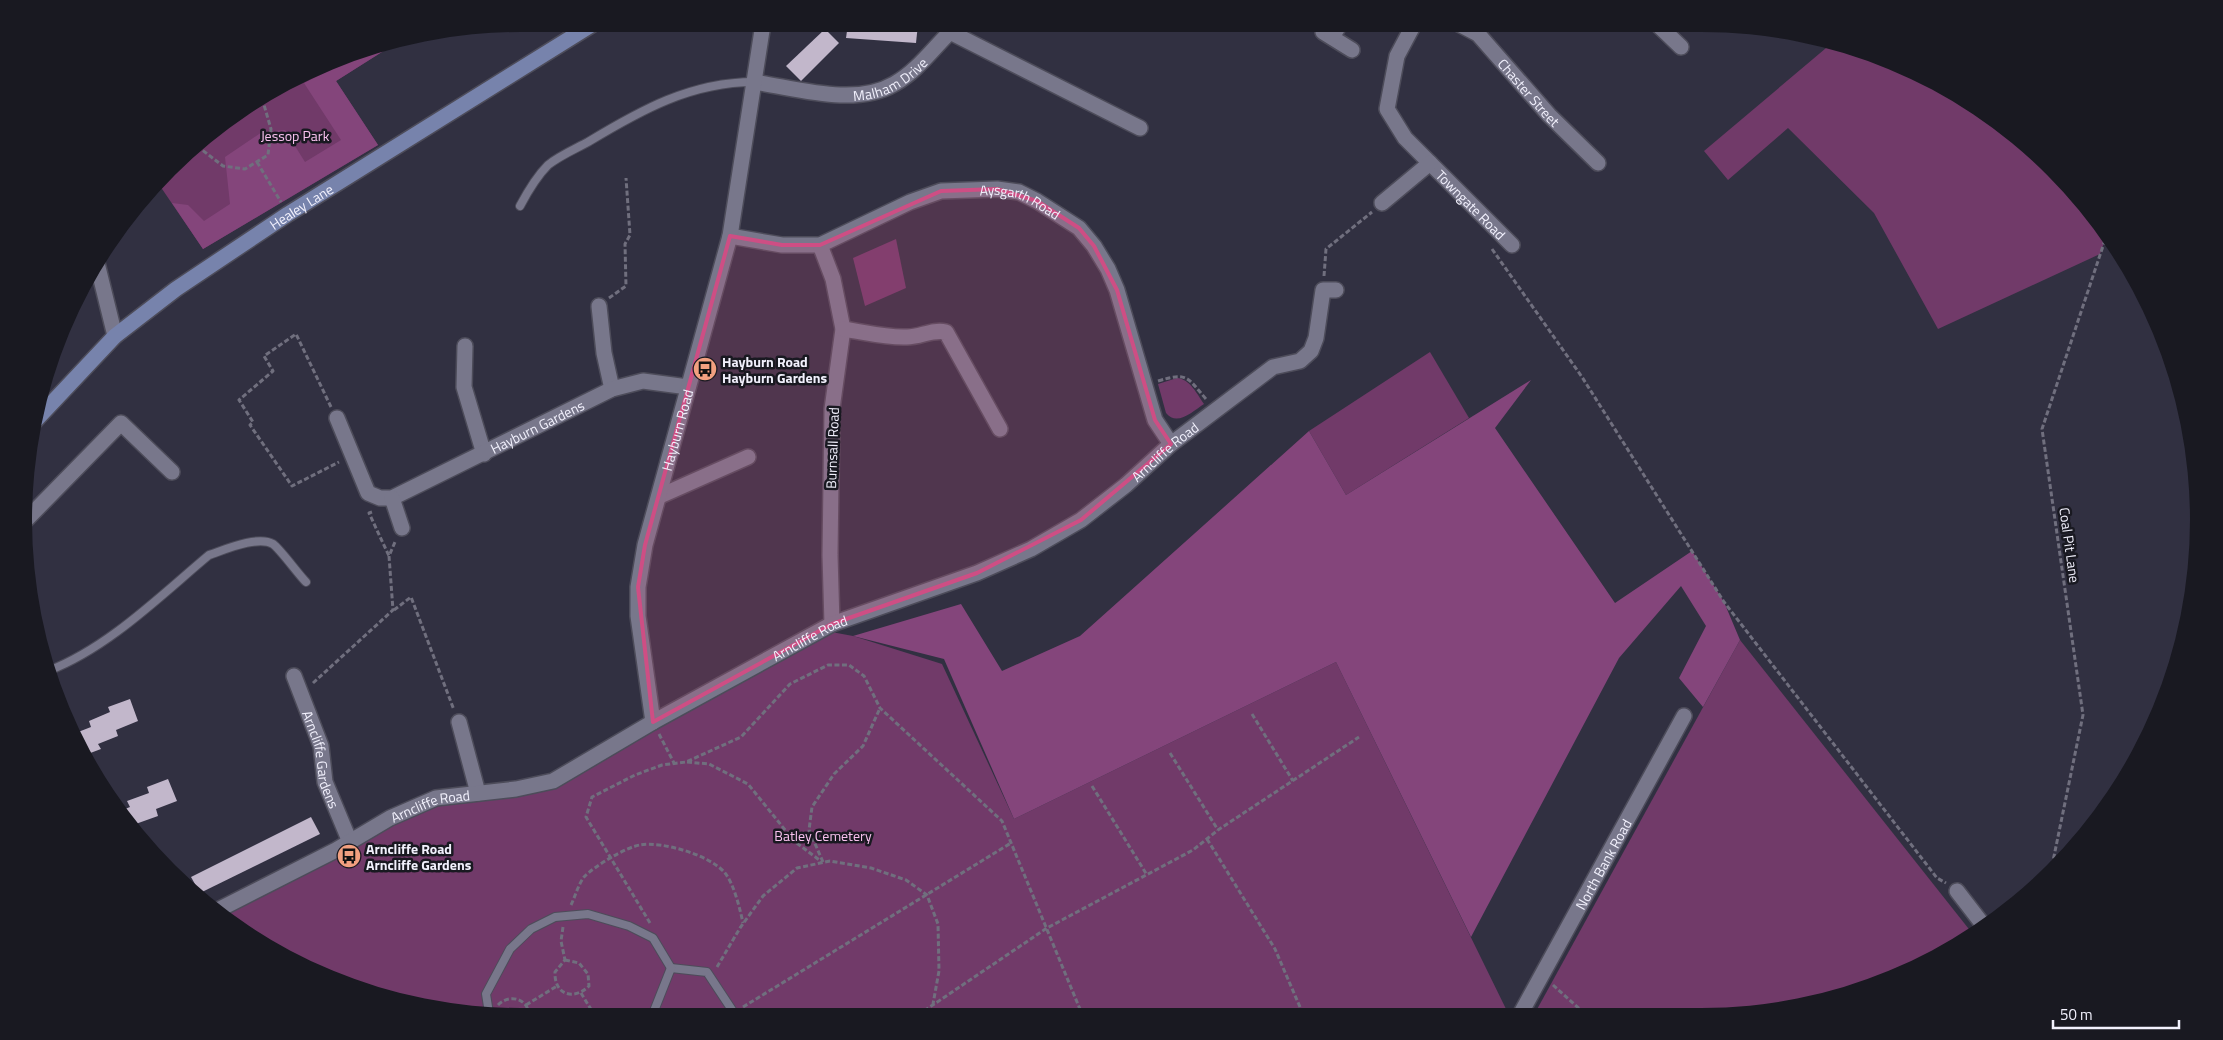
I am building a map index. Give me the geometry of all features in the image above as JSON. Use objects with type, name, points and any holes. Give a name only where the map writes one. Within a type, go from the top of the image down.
[{"type":"main road","name":"Healey Lane","points":[[45,410],[115,336],[176,289],[288,214],[580,32]]},
{"type":"street","name":"Hayburn Road","points":[[653,722],[638,616],[638,587],[645,545],[730,236],[762,32]]},
{"type":"street","name":"Malham Drive","points":[[754,82],[840,95],[875,92],[893,85],[909,74],[949,32]]},
{"type":"street","name":"Malham Drive","points":[[960,32],[1140,128]]},
{"type":"street","points":[[1331,32],[1328,35],[1352,50]]},
{"type":"street","name":"Towngate Road","points":[[1410,32],[1397,56],[1387,109],[1405,138],[1512,245]]},
{"type":"street","name":"Chaster Street","points":[[1474,32],[1550,115],[1598,163]]},
{"type":"street","points":[[1665,32],[1681,48]]},
{"type":"street","name":"Towngate Road","points":[[1382,203],[1430,163]]},
{"type":"street","name":"Aysgarth Road","points":[[730,236],[782,246],[820,246],[910,202],[940,191],[997,189],[1019,192],[1063,216],[1079,228],[1094,246],[1117,290],[1155,420],[1171,444]]},
{"type":"street","name":"Burnsall Road","points":[[820,246],[833,279],[843,329],[832,409],[830,555],[832,624]]},
{"type":"street","points":[[100,273],[115,336]]},
{"type":"street","name":"Arncliffe Road","points":[[223,907],[350,842],[390,818],[436,798],[516,789],[553,781],[653,722],[832,624],[977,573],[1030,549],[1081,520],[1126,485],[1171,444],[1273,367],[1300,361],[1310,351],[1316,338],[1330,290]]},
{"type":"street","points":[[599,306],[604,353],[612,389]]},
{"type":"street","points":[[843,329],[885,336],[909,337],[937,330],[946,332],[954,342],[1000,429]]},
{"type":"street","points":[[465,346],[464,387],[484,454]]},
{"type":"street","name":"Hayburn Gardens","points":[[393,501],[612,389],[643,381],[688,387]]},
{"type":"street","points":[[337,418],[368,492],[380,498],[393,501],[402,528]]},
{"type":"street","points":[[32,513],[121,423],[172,472]]},
{"type":"street","points":[[660,496],[748,457]]},
{"type":"street","name":"Arncliffe Gardens","points":[[294,676],[321,746],[325,782],[350,842]]},
{"type":"street","name":"North Bank Road","points":[[1524,1008],[1684,716]]},
{"type":"street","points":[[458,722],[478,793]]},
{"type":"street","points":[[1957,891],[1980,921]]},
{"type":"lane","points":[[520,206],[532,183],[549,165],[637,114],[683,93],[733,82],[754,82]]},
{"type":"lane","points":[[55,668],[66,664],[102,642],[209,555],[256,541],[272,544],[306,582]]},
{"type":"lane","points":[[490,1006],[486,994],[510,949],[531,929],[555,917],[588,914],[629,926],[653,938],[672,968]]},
{"type":"lane","points":[[672,968],[707,972],[731,1008]]},
{"type":"lane","points":[[655,1008],[672,968]]},
{"type":"path","points":[[202,150],[223,166],[245,169],[268,155],[271,129],[264,105]]},
{"type":"path","points":[[256,162],[288,214]]},
{"type":"path","points":[[599,306],[626,286],[625,244],[630,235],[626,178]]},
{"type":"path","points":[[1330,290],[1326,249],[1382,203]]},
{"type":"path","name":"Coal Pit Lane","points":[[2053,859],[2083,715],[2042,430],[2104,243]]},
{"type":"path","points":[[1490,245],[1582,377],[1724,602],[1937,878],[1957,891]]},
{"type":"path","points":[[337,418],[296,334],[264,356],[273,371],[239,400],[253,422],[250,425],[292,486],[352,455]]},
{"type":"path","points":[[1145,384],[1182,376],[1189,379],[1215,412]]},
{"type":"path","points":[[393,501],[369,513],[389,556],[394,610]]},
{"type":"path","points":[[389,556],[402,528]]},
{"type":"path","points":[[301,694],[411,597],[458,722]]},
{"type":"path","points":[[686,762],[741,737],[790,684],[828,665],[849,665],[864,676],[880,708],[1002,821],[1080,1008]]},
{"type":"path","points":[[823,862],[809,830],[812,807],[834,774],[863,746],[880,708]]},
{"type":"path","points":[[1252,714],[1293,781]]},
{"type":"path","points":[[653,722],[674,763]]},
{"type":"path","points":[[928,1008],[1047,928],[1193,850],[1218,830],[1359,737]]},
{"type":"path","points":[[1170,753],[1218,830]]},
{"type":"path","points":[[650,923],[586,817],[592,797],[635,775],[662,765],[686,762],[709,764],[748,784],[794,841],[823,862]]},
{"type":"path","points":[[1092,786],[1147,875]]},
{"type":"path","points":[[1207,839],[1275,949],[1300,1008]]},
{"type":"path","points":[[745,1008],[1012,843]]},
{"type":"path","points":[[565,960],[561,941],[566,916],[584,878],[610,858],[640,845],[669,846],[696,854],[725,873],[738,902],[743,924]]},
{"type":"path","points":[[711,977],[743,924],[763,896],[797,868],[830,860],[870,868],[906,880],[927,895],[938,924],[939,971],[933,1005]]},
{"type":"path","points":[[565,960],[580,962],[588,974],[589,986],[581,993],[571,995],[564,993],[557,986],[555,972],[565,960]]},
{"type":"path","points":[[1542,975],[1578,1008]]},
{"type":"path","points":[[526,1005],[557,986]]},
{"type":"path","points":[[581,993],[591,1008]]},
{"type":"path","points":[[496,1007],[502,1001],[511,998],[520,1000],[527,1008]]},
{"type":"highlighted area","points":[[997,189],[1037,201],[1079,228],[1094,246],[1117,290],[1155,420],[1171,444],[1081,520],[977,573],[832,624],[653,722],[638,587],[645,545],[730,236],[782,245],[820,245],[941,191]]},
{"type":"green space","points":[[1826,48],[1829,49],[1860,58],[1919,83],[1947,98],[2000,133],[2048,175],[2090,223],[2104,243],[2100,254],[1938,329],[1874,213],[1788,128],[1728,180],[1704,151]]},
{"type":"green space","name":"Jessop Park","points":[[380,53],[336,81],[378,145],[203,249],[162,189],[175,175],[223,133],[276,98],[333,70]]},
{"type":"green space","points":[[896,239],[906,288],[865,306],[853,258]]},
{"type":"green space","points":[[1430,352],[1469,418],[1346,495],[1309,431]]},
{"type":"green space","points":[[1177,378],[1186,381],[1204,404],[1190,414],[1180,418],[1170,417],[1166,413],[1158,384]]},
{"type":"green space","name":"Batley Cemetery","points":[[826,631],[853,636],[942,664],[1014,819],[1336,662],[1506,1008],[520,1008],[488,1006],[425,998],[363,982],[304,957],[276,942],[223,907],[436,798],[553,781]]},
{"type":"green space","points":[[1740,640],[1968,929],[1919,957],[1890,970],[1860,982],[1798,998],[1767,1003],[1703,1008],[1538,1008]]},
{"type":"shaded area","points":[[380,53],[336,81],[378,145],[203,249],[172,203],[188,205],[204,221],[230,204],[225,157],[262,132],[285,130],[305,162],[341,140],[304,83],[363,58]]},
{"type":"shaded area","points":[[1531,380],[1495,428],[1615,603],[1692,551],[1724,602],[1740,640],[1703,707],[1679,678],[1706,626],[1681,586],[1619,658],[1471,937],[1336,662],[1014,819],[944,659],[853,636],[961,604],[1002,671],[1080,636],[1309,431],[1346,495]]},
{"type":"building","points":[[822,32],[828,32],[839,43],[801,81],[786,66]]},
{"type":"building","points":[[847,32],[917,32],[916,43],[846,38]]},
{"type":"building","points":[[130,699],[138,721],[116,730],[118,736],[98,744],[101,749],[92,752],[81,731],[91,727],[89,721],[110,712],[108,707]]},
{"type":"building","points":[[168,779],[177,801],[156,809],[158,816],[138,823],[127,808],[130,807],[127,801],[149,793],[147,787]]},
{"type":"building","points":[[311,817],[320,834],[204,891],[191,877]]},
{"type":"place","name":"Hayburn Road Hayburn Gardens","points":[[705,369]]},
{"type":"place","name":"Arncliffe Road Arncliffe Gardens","points":[[349,856]]}]
